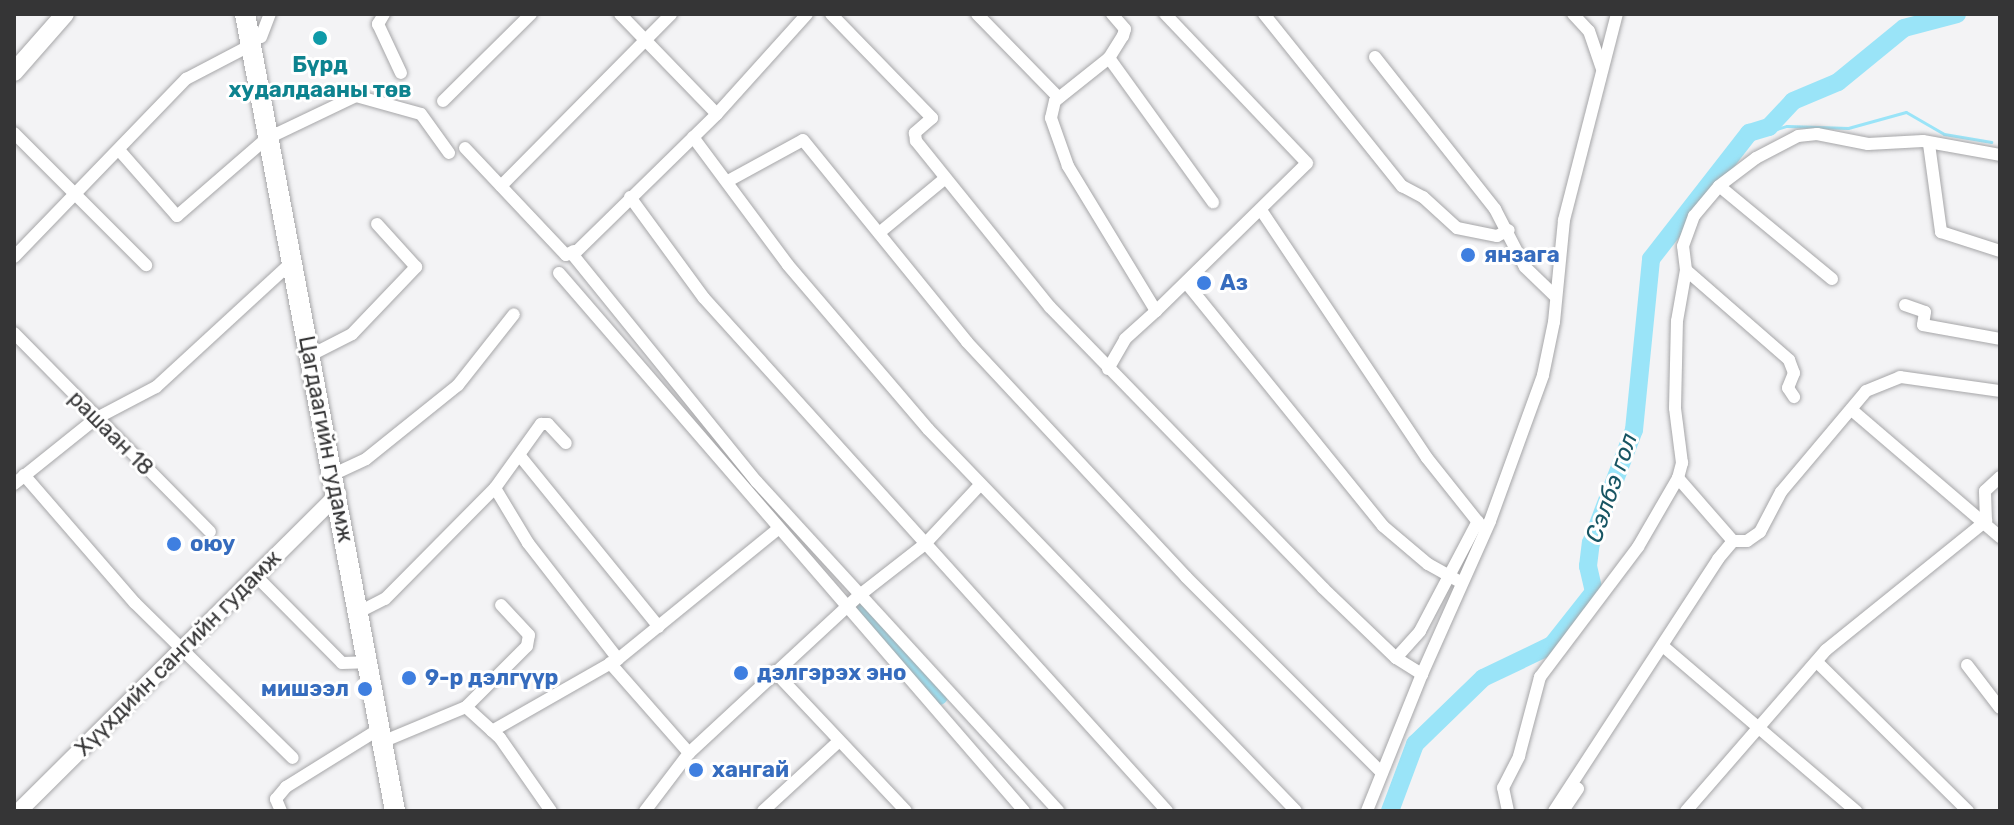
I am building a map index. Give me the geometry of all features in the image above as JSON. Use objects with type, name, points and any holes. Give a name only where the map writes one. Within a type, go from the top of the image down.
[{"type":"main road","points":[[14,72],[21,52],[65,14]]},
{"type":"main road","name":"Цагдаагийн гудамж","points":[[245,14],[255,42]]},
{"type":"main road","name":"Цагдаагийн гудамж","points":[[259,14],[256,66],[266,139],[336,484],[395,811]]},
{"type":"street","points":[[14,257],[186,79],[255,42],[270,14]]},
{"type":"street","points":[[384,14],[378,24],[401,73]]},
{"type":"street","points":[[443,101],[531,14]]},
{"type":"street","points":[[620,14],[717,114]]},
{"type":"street","points":[[501,186],[671,14]]},
{"type":"street","points":[[465,148],[566,255],[574,251],[717,114],[807,14]]},
{"type":"street","points":[[831,14],[932,118],[914,136],[943,180],[1108,369],[1396,658],[1422,674]]},
{"type":"street","points":[[977,14],[1059,98]]},
{"type":"street","points":[[1112,14],[1125,29],[1109,58],[1059,98],[1051,118],[1068,166],[1156,311]]},
{"type":"street","points":[[1108,369],[1125,339],[1188,285],[1307,163],[1165,14]]},
{"type":"street","points":[[1264,14],[1402,186],[1423,197],[1457,228],[1497,236],[1509,230]]},
{"type":"street","points":[[1573,14],[1589,31],[1602,69]]},
{"type":"street","points":[[1367,811],[1545,367],[1564,220],[1617,14]]},
{"type":"street","points":[[1375,57],[1509,230],[1525,267],[1555,296]]},
{"type":"street","points":[[1109,58],[1213,202]]},
{"type":"street","points":[[119,150],[177,216],[266,139],[356,96],[421,114],[449,153]]},
{"type":"street","points":[[14,133],[146,265]]},
{"type":"street","points":[[1508,811],[1503,788],[1519,756],[1540,677],[1638,547],[1678,478],[1682,463],[1675,408],[1677,321],[1686,270],[1685,234],[1719,186],[1798,136],[1817,134],[1868,144],[1929,144],[2000,155]]},
{"type":"street","points":[[693,137],[832,318],[980,485],[998,497],[1296,811]]},
{"type":"street","points":[[728,181],[803,140],[967,342],[1186,577],[1382,773]]},
{"type":"street","points":[[1929,144],[1933,205],[1941,232],[2000,251]]},
{"type":"street","points":[[879,233],[943,180]]},
{"type":"street","points":[[1719,186],[1832,279]]},
{"type":"street","points":[[630,197],[704,298],[1167,811]]},
{"type":"street","points":[[1261,210],[1427,458],[1482,526]]},
{"type":"street","points":[[311,355],[352,334],[416,267],[377,224]]},
{"type":"street","points":[[574,251],[575,259],[757,482],[1058,811]]},
{"type":"street","points":[[14,484],[95,419],[156,387],[291,263]]},
{"type":"street","points":[[1686,270],[1789,360],[1794,373],[1788,388],[1794,397]]},
{"type":"street","points":[[559,273],[777,530],[1024,811]]},
{"type":"street","points":[[1188,285],[1383,526],[1405,547],[1461,582]]},
{"type":"street","points":[[596,316],[611,301]]},
{"type":"street","points":[[1905,305],[1925,312],[1923,325],[2000,339]]},
{"type":"street","points":[[336,484],[458,385],[514,314]]},
{"type":"street","name":"рашаан 18","points":[[14,333],[95,419],[210,532]]},
{"type":"street","points":[[1733,541],[1754,539],[1781,492],[1833,427],[1853,411],[1866,391],[1900,377],[1999,392]]},
{"type":"street","points":[[1853,411],[1986,521],[2000,537]]},
{"type":"street","points":[[357,613],[385,599],[495,488],[544,423],[566,443]]},
{"type":"street","points":[[520,456],[659,627]]},
{"type":"street","points":[[24,475],[88,553],[182,651],[293,758]]},
{"type":"street","points":[[1986,521],[1985,491],[2000,477]]},
{"type":"street","points":[[1678,478],[1733,541]]},
{"type":"street","name":"Хүүхдийн сангийн гудамж","points":[[19,811],[256,576],[336,484]]},
{"type":"street","points":[[645,811],[689,753],[774,671],[861,594],[924,545],[980,485]]},
{"type":"street","points":[[495,488],[528,543],[614,661],[689,753]]},
{"type":"street","points":[[1686,811],[1818,663],[1880,604],[1986,521]]},
{"type":"street","points":[[1396,658],[1420,631],[1448,575],[1482,526]]},
{"type":"street","points":[[492,731],[614,661],[777,530]]},
{"type":"street","points":[[1554,811],[1733,541]]},
{"type":"street","points":[[256,576],[342,663],[366,662]]},
{"type":"street","points":[[281,811],[276,799],[286,787],[380,735],[466,707],[527,646],[529,635],[501,605]]},
{"type":"street","points":[[1664,647],[1856,811]]},
{"type":"street","points":[[1818,663],[1968,811]]},
{"type":"street","points":[[1967,665],[2000,708]]},
{"type":"street","points":[[774,671],[906,811]]},
{"type":"street","points":[[466,707],[492,731],[551,811]]},
{"type":"street","points":[[767,810],[839,741]]},
{"type":"street","points":[[1563,811],[1578,789]]},
{"type":"waterway","name":"Сэлбэ гол","points":[[1390,811],[1415,744],[1483,678],[1552,645],[1594,592],[1588,566],[1591,543],[1634,430],[1651,259],[1749,133],[1769,127],[1793,101],[1838,82],[1904,28],[1957,14]]},
{"type":"waterway","name":"Сэлбэ гол","points":[[1738,152],[1757,135],[1787,126],[1848,128],[1906,112],[1944,134],[1991,142]]},
{"type":"waterway","points":[[860,607],[939,696]]},
{"type":"place","name":"Бүрд худалдааны төв","points":[[320,38]]},
{"type":"place","name":"янзага","points":[[1468,255]]},
{"type":"place","name":"Аз","points":[[1204,283]]},
{"type":"place","name":"оюу","points":[[174,544]]},
{"type":"place","name":"дэлгэрэх эно","points":[[741,673]]},
{"type":"place","name":"9-р дэлгүүр","points":[[409,678]]},
{"type":"place","name":"мишээл","points":[[365,689]]},
{"type":"place","name":"хангай","points":[[696,770]]}]
